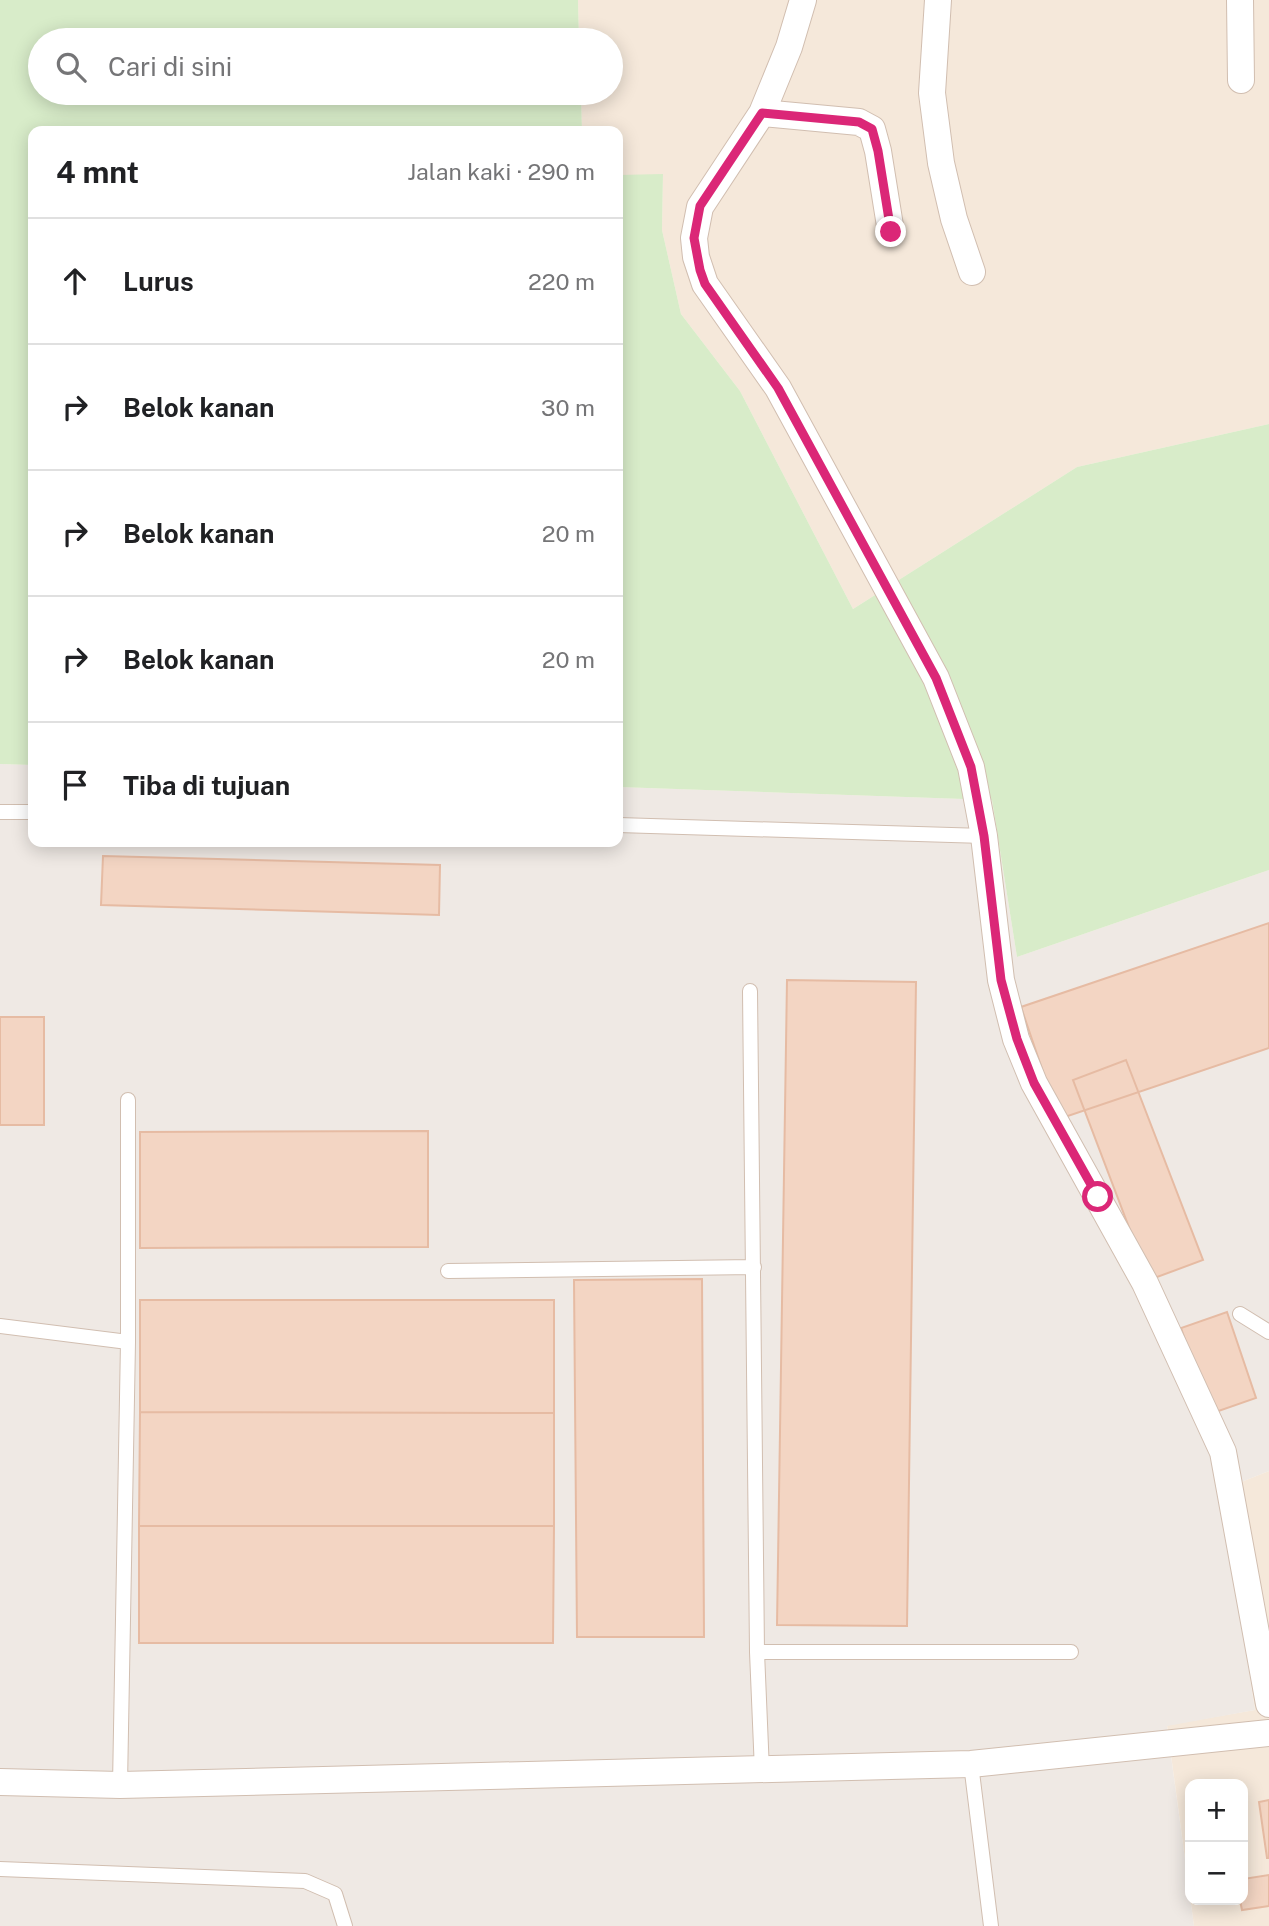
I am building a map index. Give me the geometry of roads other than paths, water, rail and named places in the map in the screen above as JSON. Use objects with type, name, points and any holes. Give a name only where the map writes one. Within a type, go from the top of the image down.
[{"type":"street","points":[[803,0],[789,47],[762,113],[700,206],[694,238],[700,270],[705,284],[778,388],[936,678],[971,767],[984,836],[1001,980],[1017,1039],[1034,1083],[1144,1283],[1223,1452],[1269,1704]]},
{"type":"street","points":[[939,0],[932,93],[941,163],[954,219],[972,272]]},
{"type":"street","points":[[1240,0],[1241,80]]},
{"type":"street","points":[[762,113],[859,122],[872,129],[891,232]]},
{"type":"street","points":[[0,1783],[120,1785],[971,1765],[1269,1733]]},
{"type":"lane","points":[[0,812],[28,812]]},
{"type":"lane","points":[[623,825],[984,836]]},
{"type":"lane","points":[[750,991],[757,1652],[762,1771]]},
{"type":"lane","points":[[120,1785],[128,1342],[128,1100]]},
{"type":"lane","points":[[448,1271],[754,1267]]},
{"type":"lane","points":[[1240,1314],[1269,1332]]},
{"type":"lane","points":[[0,1326],[128,1342]]},
{"type":"lane","points":[[757,1652],[1071,1652]]},
{"type":"lane","points":[[971,1765],[991,1926]]},
{"type":"lane","points":[[0,1869],[305,1881],[335,1894],[345,1926]]}]
